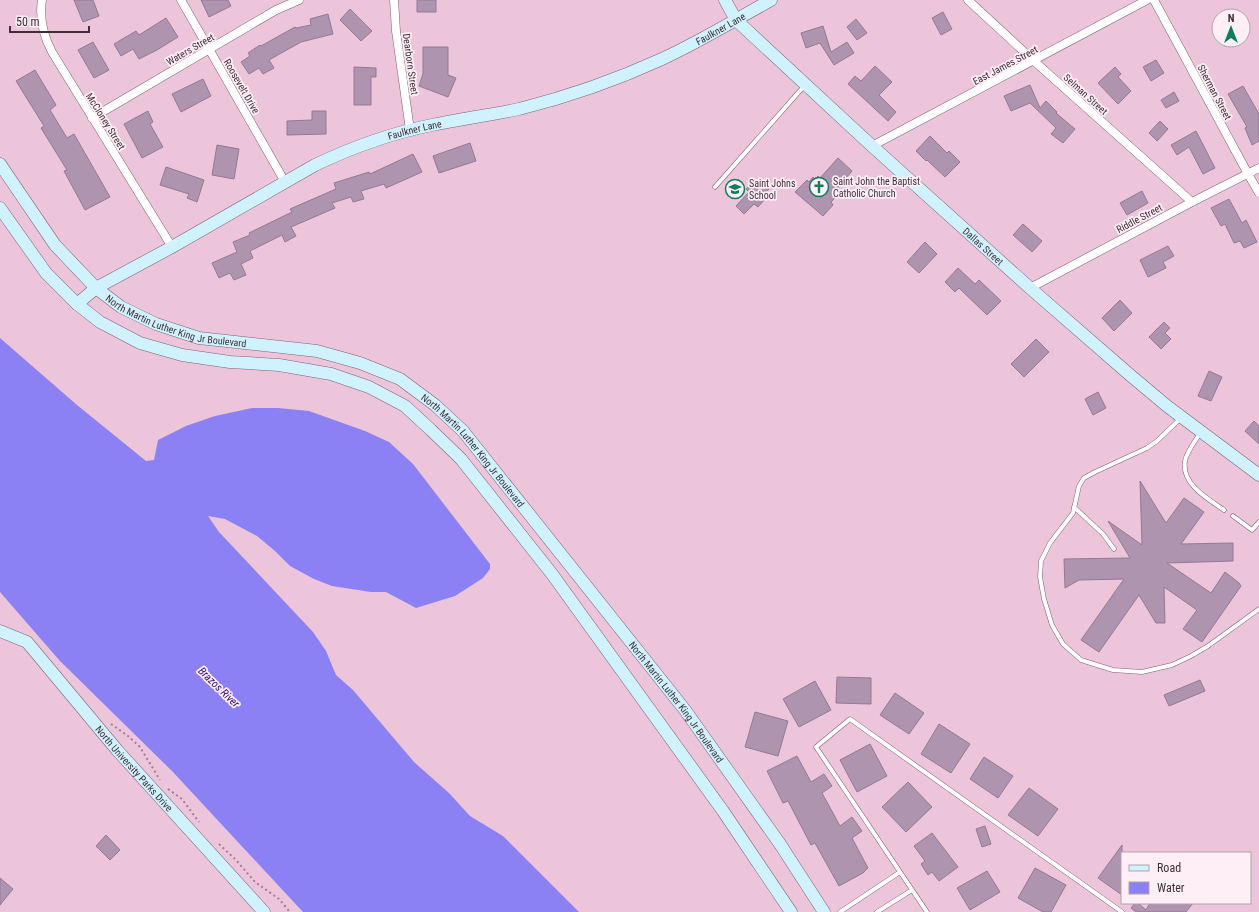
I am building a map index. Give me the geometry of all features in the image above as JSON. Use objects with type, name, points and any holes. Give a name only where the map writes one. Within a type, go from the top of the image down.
[{"type":"main road","name":"Dallas Street","points":[[725,0],[736,20],[805,85],[1030,288],[1130,375],[1182,417],[1259,475]]},
{"type":"main road","name":"Faulkner Lane","points":[[76,304],[96,288],[172,247],[315,165],[340,153],[371,141],[410,130],[519,109],[577,92],[662,59],[771,0]]},
{"type":"main road","name":"North Martin Luther King Jr Boulevard","points":[[0,164],[55,245],[96,288],[121,306],[156,324],[199,338],[317,351],[360,363],[400,379],[435,405],[463,431],[685,710],[780,844],[824,912]]},
{"type":"main road","name":"North Martin Luther King Jr Boulevard","points":[[0,208],[46,273],[76,304],[100,322],[140,343],[182,355],[230,362],[279,366],[331,374],[369,387],[404,406],[431,430],[460,459],[552,574],[723,811],[791,912]]},
{"type":"main road","name":"North University Parks Drive","points":[[0,631],[26,642],[117,750],[264,912]]},
{"type":"street","name":"McCloney Street","points":[[42,0],[41,15],[46,41],[172,247]]},
{"type":"street","name":"Roosevelt Drive","points":[[181,0],[285,182]]},
{"type":"street","name":"Waters Street","points":[[92,118],[276,10],[299,0]]},
{"type":"street","name":"Dearborn Street","points":[[394,0],[396,31],[410,130]]},
{"type":"street","name":"Selman Street","points":[[968,0],[1192,202]]},
{"type":"street","name":"East James Street","points":[[872,146],[1147,0]]},
{"type":"street","name":"Sherman Street","points":[[1154,0],[1259,193]]},
{"type":"street","name":"Riddle Street","points":[[1030,288],[1259,168]]},
{"type":"lane","points":[[715,187],[805,85]]},
{"type":"lane","points":[[1182,417],[1162,437],[1147,448],[1084,478],[1079,486],[1073,513],[1050,543],[1041,561],[1040,577],[1044,599],[1052,625],[1063,644],[1081,660],[1113,670],[1142,672],[1172,665],[1208,646],[1259,609]]},
{"type":"lane","points":[[1201,431],[1187,455],[1185,470],[1190,481],[1200,493],[1224,510]]},
{"type":"lane","points":[[1074,507],[1103,534],[1114,549]]},
{"type":"lane","points":[[1233,516],[1252,530],[1259,522]]},
{"type":"lane","points":[[927,912],[816,747],[850,719],[1122,912]]},
{"type":"lane","points":[[840,912],[900,872]]},
{"type":"lane","points":[[878,912],[912,890]]},
{"type":"path","points":[[107,722],[128,736],[140,747],[163,785],[182,799],[202,827]]},
{"type":"path","points":[[217,842],[236,860],[255,882],[279,899],[290,912]]},
{"type":"water","name":"Brazos River","points":[[0,338],[77,405],[146,461],[154,460],[158,440],[186,426],[215,416],[252,408],[278,408],[309,411],[365,431],[389,442],[413,464],[490,564],[490,569],[483,578],[455,596],[416,608],[386,592],[371,592],[332,586],[314,579],[290,566],[257,536],[225,519],[208,516],[219,532],[313,632],[326,651],[336,675],[353,690],[414,762],[449,793],[470,816],[503,836],[579,912],[303,912],[172,771],[60,661],[0,592]]},
{"type":"building","points":[[74,0],[93,0],[99,16],[83,22]]},
{"type":"building","points":[[201,0],[228,0],[231,6],[209,17]]},
{"type":"building","points":[[417,0],[436,0],[436,12],[417,12]]},
{"type":"building","points":[[350,9],[372,31],[361,41],[340,20]]},
{"type":"building","points":[[943,12],[952,29],[941,35],[932,18]]},
{"type":"building","points":[[328,14],[333,34],[301,42],[269,60],[274,68],[263,74],[259,68],[249,74],[241,62],[250,56],[248,53],[260,45],[261,46],[295,27],[311,25],[310,19]]},
{"type":"building","points":[[166,18],[178,37],[139,59],[133,49],[121,56],[114,44],[136,31],[139,35]]},
{"type":"building","points":[[856,19],[867,33],[857,40],[847,27]]},
{"type":"building","points":[[823,26],[831,52],[847,42],[854,53],[834,65],[820,43],[806,48],[801,33]]},
{"type":"building","points":[[93,42],[109,70],[94,78],[78,50]]},
{"type":"building","points":[[423,47],[448,47],[448,75],[456,78],[448,97],[419,86],[423,74]]},
{"type":"building","points":[[1156,60],[1164,73],[1151,81],[1143,67]]},
{"type":"building","points":[[875,66],[892,82],[879,95],[896,112],[888,121],[848,84],[855,76],[861,81]]},
{"type":"building","points":[[354,67],[376,68],[376,77],[371,77],[371,105],[354,105]]},
{"type":"building","points":[[1115,67],[1121,74],[1118,77],[1131,91],[1118,104],[1098,83]]},
{"type":"building","points":[[35,70],[56,105],[50,110],[67,138],[74,134],[110,197],[85,210],[64,171],[67,170],[41,128],[44,126],[16,81]]},
{"type":"building","points":[[203,79],[211,96],[181,112],[172,94]]},
{"type":"building","points":[[1030,85],[1040,108],[1046,101],[1057,112],[1056,113],[1075,129],[1063,143],[1051,134],[1056,128],[1030,103],[1011,111],[1004,96]]},
{"type":"building","points":[[1243,86],[1259,114],[1259,141],[1252,145],[1245,128],[1247,127],[1228,94]]},
{"type":"building","points":[[1174,92],[1179,101],[1166,108],[1161,100]]},
{"type":"building","points":[[148,111],[153,122],[150,124],[163,147],[142,158],[124,124]]},
{"type":"building","points":[[312,111],[326,111],[326,134],[287,135],[287,121],[312,120]]},
{"type":"building","points":[[1160,121],[1168,129],[1157,141],[1149,133]]},
{"type":"building","points":[[1196,131],[1215,168],[1203,174],[1189,147],[1177,155],[1171,145]]},
{"type":"building","points":[[930,136],[947,153],[949,151],[960,162],[945,177],[916,151]]},
{"type":"building","points":[[470,143],[476,161],[439,173],[433,156]]},
{"type":"building","points":[[217,145],[239,149],[234,179],[212,175]]},
{"type":"building","points":[[413,154],[422,172],[386,188],[384,184],[361,191],[364,199],[353,202],[351,197],[332,203],[335,208],[291,227],[296,236],[285,242],[282,235],[250,251],[253,258],[241,264],[246,275],[234,280],[230,273],[219,278],[212,263],[237,252],[233,242],[250,235],[249,233],[292,212],[290,209],[336,189],[334,183],[369,172],[370,174]]},
{"type":"building","name":"Saint John the Baptist Catholic Church","points":[[838,158],[852,171],[834,192],[836,193],[833,196],[835,198],[831,202],[833,205],[823,216],[795,192],[807,180],[809,182],[813,177],[815,179],[818,176],[820,178]]},
{"type":"building","points":[[166,167],[204,180],[197,202],[187,198],[189,194],[160,185]]},
{"type":"building","points":[[761,180],[769,189],[763,195],[766,198],[758,207],[754,204],[744,214],[736,206],[749,192],[746,189],[752,184],[755,187]]},
{"type":"building","points":[[1142,191],[1148,203],[1127,215],[1120,203]]},
{"type":"building","points":[[1229,199],[1242,223],[1246,220],[1257,242],[1244,248],[1240,241],[1234,243],[1225,224],[1221,226],[1211,208]]},
{"type":"building","points":[[1023,224],[1042,241],[1032,252],[1013,235]]},
{"type":"building","points":[[925,242],[937,254],[919,273],[907,262]]},
{"type":"building","points":[[1168,246],[1174,256],[1163,262],[1166,268],[1148,277],[1140,260]]},
{"type":"building","points":[[958,268],[975,284],[979,280],[1001,301],[987,315],[959,288],[955,292],[945,282]]},
{"type":"building","points":[[1120,300],[1132,313],[1114,331],[1102,318]]},
{"type":"building","points":[[1164,322],[1170,328],[1165,333],[1171,339],[1161,349],[1149,337]]},
{"type":"building","points":[[1036,339],[1049,352],[1024,377],[1011,364]]},
{"type":"building","points":[[1209,371],[1222,377],[1211,401],[1198,396]]},
{"type":"building","points":[[1098,392],[1106,408],[1093,415],[1085,399]]},
{"type":"building","points":[[1254,421],[1259,426],[1259,444],[1245,431]]},
{"type":"building","points":[[1140,481],[1166,523],[1184,498],[1204,512],[1181,544],[1233,543],[1233,561],[1167,563],[1211,593],[1225,572],[1241,586],[1202,642],[1183,629],[1197,610],[1164,587],[1165,623],[1156,623],[1139,595],[1099,652],[1081,640],[1124,579],[1079,580],[1065,588],[1064,559],[1130,558],[1108,521],[1142,545]]},
{"type":"building","points":[[837,677],[871,678],[871,704],[836,703]]},
{"type":"building","points":[[1200,680],[1205,691],[1169,706],[1164,695]]},
{"type":"building","points":[[815,681],[831,710],[799,727],[783,699]]},
{"type":"building","points":[[895,693],[924,713],[909,734],[880,715]]},
{"type":"building","points":[[755,712],[788,721],[778,756],[745,747]]},
{"type":"building","points":[[939,724],[970,744],[951,773],[921,754]]},
{"type":"building","points":[[870,744],[887,776],[857,792],[840,760]]},
{"type":"building","points":[[797,756],[811,782],[824,774],[832,786],[822,793],[840,826],[852,817],[862,831],[852,838],[868,868],[863,873],[839,886],[815,843],[811,845],[788,801],[783,803],[767,771]]},
{"type":"building","points":[[984,757],[1013,776],[998,798],[970,779]]},
{"type":"building","points":[[908,782],[932,807],[906,832],[882,807]]},
{"type":"building","points":[[1029,788],[1058,809],[1038,836],[1008,815]]},
{"type":"building","points":[[985,826],[991,844],[982,847],[976,829]]},
{"type":"building","points":[[932,833],[958,867],[939,881],[932,872],[928,875],[921,864],[925,861],[914,846]]},
{"type":"building","points":[[106,835],[120,850],[110,860],[96,846]]},
{"type":"building","points":[[1122,845],[1121,894],[1098,878]]},
{"type":"building","points":[[1035,868],[1066,885],[1051,912],[1043,912],[1018,898]]},
{"type":"building","points":[[987,871],[1000,892],[970,910],[957,888]]},
{"type":"building","points":[[0,878],[13,889],[0,905]]},
{"type":"building","points":[[1134,904],[1139,904],[1146,910],[1149,904],[1192,904],[1186,912],[1136,912],[1131,908]]},
{"type":"place","name":"Saint John the Baptist Catholic Church","points":[[819,187]]},
{"type":"place","name":"Saint Johns School","points":[[735,189]]}]
